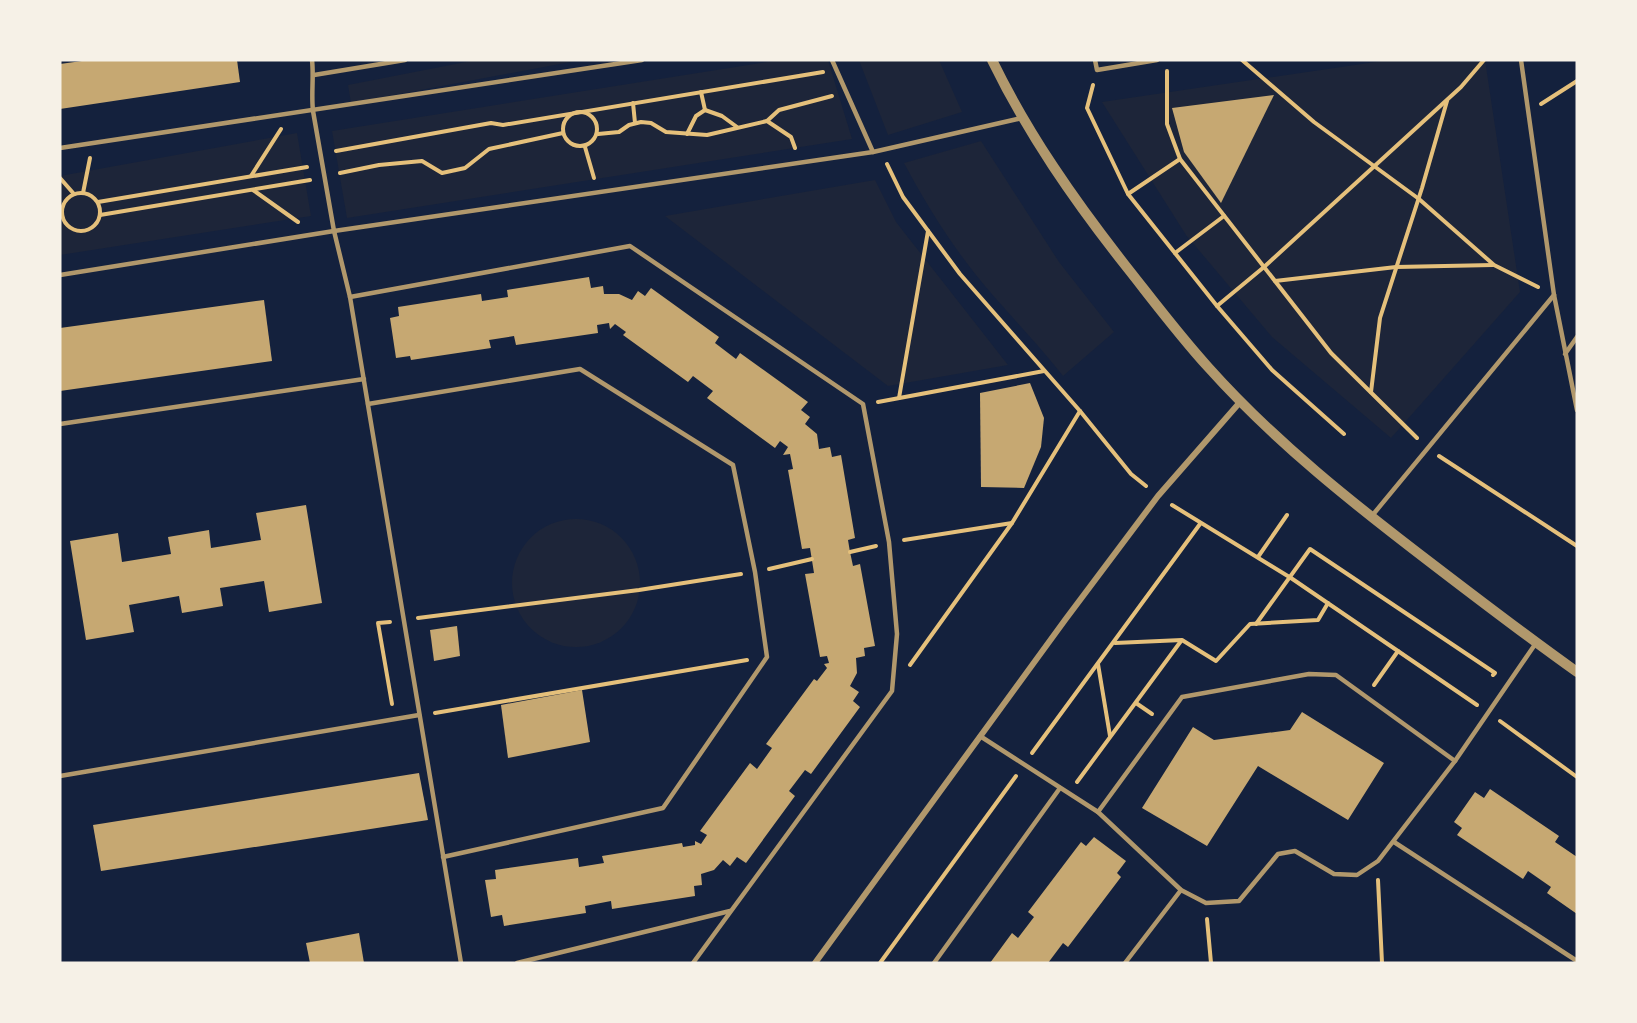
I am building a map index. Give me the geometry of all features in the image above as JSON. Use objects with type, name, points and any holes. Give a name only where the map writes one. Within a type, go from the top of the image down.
[{"type":"street","points":[[992,60],[1022,117],[1059,177],[1181,335],[1240,401],[1281,440],[1371,517],[1577,672]]},
{"type":"street","points":[[815,963],[1158,496],[1240,401]]},
{"type":"lane","points":[[312,60],[314,75],[311,94],[334,231],[350,297],[364,378],[461,963]]},
{"type":"lane","points":[[314,75],[405,60]]},
{"type":"lane","points":[[60,148],[642,60]]},
{"type":"lane","points":[[832,60],[873,152]]},
{"type":"lane","points":[[1095,60],[1097,70],[1157,60]]},
{"type":"lane","points":[[1521,60],[1554,295],[1577,410]]},
{"type":"lane","points":[[60,275],[334,231],[873,152],[1022,117]]},
{"type":"lane","points":[[350,297],[630,246],[863,405],[889,543],[897,634],[892,691],[693,963]]},
{"type":"lane","points":[[1371,517],[1554,295]]},
{"type":"lane","points":[[1565,354],[1577,337]]},
{"type":"lane","points":[[368,405],[580,369],[733,465],[755,572],[766,657],[663,808],[443,857]]},
{"type":"lane","points":[[60,424],[364,378]]},
{"type":"lane","points":[[980,736],[1098,812],[1181,890],[1206,903],[1239,901],[1278,854],[1294,851],[1334,874],[1357,874],[1378,861],[1490,713],[1536,643]]},
{"type":"lane","points":[[1098,812],[1182,697],[1309,674],[1336,675],[1455,761]]},
{"type":"lane","points":[[60,776],[419,715]]},
{"type":"lane","points":[[933,963],[1060,788]]},
{"type":"lane","points":[[1394,842],[1577,961]]},
{"type":"lane","points":[[1125,963],[1181,890]]},
{"type":"lane","points":[[518,963],[731,911]]},
{"type":"path","points":[[1167,60],[1167,124],[1180,159],[1331,353],[1428,448],[1577,546]]},
{"type":"path","points":[[1242,60],[1314,122],[1419,199],[1494,265],[1554,295]]},
{"type":"path","points":[[1217,306],[1264,267],[1375,166],[1447,99],[1484,60]]},
{"type":"path","points":[[1097,70],[1087,108],[1128,194],[1217,306],[1272,370],[1344,434]]},
{"type":"path","points":[[98,202],[323,165],[335,152],[491,123],[504,125],[826,72]]},
{"type":"path","points":[[1528,112],[1577,81]]},
{"type":"path","points":[[701,92],[705,110]]},
{"type":"path","points":[[598,134],[619,132],[629,124],[651,123],[666,132],[707,135],[767,120],[779,110],[836,95]]},
{"type":"path","points":[[1371,393],[1380,318],[1419,199],[1447,99]]},
{"type":"path","points":[[633,103],[635,123]]},
{"type":"path","points":[[705,110],[737,127]]},
{"type":"path","points":[[687,134],[696,116],[705,110]]},
{"type":"path","points":[[577,112],[586,112],[594,117],[598,125],[598,134],[593,142],[585,147],[571,144],[563,133],[566,120],[577,112]]},
{"type":"path","points":[[251,177],[290,115]]},
{"type":"path","points":[[767,120],[791,137],[799,162]]},
{"type":"path","points":[[83,193],[93,144]]},
{"type":"path","points":[[585,147],[598,192]]},
{"type":"path","points":[[1128,194],[1180,159]]},
{"type":"path","points":[[886,161],[903,197],[960,274],[1080,411],[1131,474]]},
{"type":"path","points":[[60,177],[74,194]]},
{"type":"path","points":[[252,190],[315,234]]},
{"type":"path","points":[[74,194],[89,194],[98,202],[100,215],[94,226],[84,232],[71,230],[61,221],[61,208],[67,197],[74,194]]},
{"type":"path","points":[[1175,253],[1224,216]]},
{"type":"path","points":[[899,398],[928,231]]},
{"type":"path","points":[[1275,282],[1396,267],[1494,265]]},
{"type":"path","points":[[863,405],[1044,371]]},
{"type":"path","points":[[892,691],[1012,523],[1080,411]]},
{"type":"path","points":[[1258,558],[1287,515]]},
{"type":"path","points":[[850,552],[889,543],[1012,523]]},
{"type":"path","points":[[880,963],[1200,524],[1291,578],[1490,713],[1577,777]]},
{"type":"path","points":[[1256,624],[1310,549],[1495,673],[1490,681]]},
{"type":"path","points":[[395,720],[378,623],[639,590],[755,572],[812,560]]},
{"type":"path","points":[[1114,643],[1182,640],[1216,661],[1250,624],[1318,620],[1328,603]]},
{"type":"path","points":[[1069,793],[1182,640]]},
{"type":"path","points":[[419,715],[766,657]]},
{"type":"path","points":[[1098,664],[1111,737]]},
{"type":"path","points":[[1476,704],[1480,696]]},
{"type":"path","points":[[1378,861],[1382,963]]},
{"type":"path","points":[[1206,903],[1211,963]]},
{"type":"shaded area","points":[[476,60],[581,60],[351,103],[348,85]]},
{"type":"shaded area","points":[[780,60],[828,60],[852,139],[347,218],[332,131]]},
{"type":"shaded area","points":[[859,60],[939,60],[962,112],[888,135]]},
{"type":"shaded area","points":[[1389,60],[1485,60],[1520,292],[1391,438],[1272,337],[1186,235],[1102,102]]},
{"type":"shaded area","points":[[297,133],[311,216],[60,255],[60,176]]},
{"type":"shaded area","points":[[981,141],[1059,262],[1114,332],[1063,376],[966,262],[937,221],[904,163]]},
{"type":"shaded area","points":[[875,180],[896,222],[1008,365],[888,386],[665,216]]},
{"type":"shaded area","points":[[576,519],[600,524],[621,538],[635,559],[640,583],[635,607],[621,628],[600,642],[576,647],[552,642],[531,628],[517,607],[512,583],[517,559],[531,538],[552,524]]},
{"type":"building","points":[[89,60],[237,60],[240,82],[60,109],[60,64]]},
{"type":"building","points":[[1274,95],[1221,203],[1184,152],[1172,108]]},
{"type":"building","points":[[589,277],[591,288],[603,286],[604,294],[619,294],[632,300],[638,291],[645,296],[651,288],[719,337],[715,343],[736,359],[740,353],[808,402],[801,410],[810,417],[805,424],[817,434],[819,449],[830,447],[832,457],[841,455],[855,538],[848,540],[850,552],[853,566],[860,564],[875,646],[864,648],[865,656],[856,658],[857,673],[850,686],[859,692],[853,701],[860,707],[811,774],[805,770],[789,791],[795,796],[746,863],[737,857],[730,866],[723,860],[714,870],[701,874],[702,885],[694,886],[695,896],[612,909],[611,901],[585,906],[586,913],[504,926],[502,915],[491,917],[485,880],[496,879],[495,870],[578,858],[579,867],[604,863],[602,856],[682,843],[683,847],[695,845],[695,841],[701,844],[707,835],[700,831],[750,763],[757,769],[772,748],[766,744],[814,679],[817,681],[827,668],[824,664],[829,663],[827,656],[820,657],[805,574],[814,573],[810,548],[802,549],[788,470],[793,469],[790,454],[783,455],[788,447],[780,441],[775,448],[707,398],[713,391],[693,376],[688,382],[623,335],[626,332],[615,324],[610,329],[609,323],[597,325],[598,333],[516,345],[514,336],[489,340],[491,348],[411,360],[410,356],[396,358],[390,318],[399,316],[398,307],[481,294],[482,301],[508,297],[507,290]]},
{"type":"building","points":[[264,300],[272,361],[60,391],[60,328]]},
{"type":"building","points":[[1030,383],[1044,418],[1041,447],[1024,488],[981,487],[980,393]]},
{"type":"building","points":[[306,505],[322,603],[269,612],[264,581],[220,588],[223,606],[182,613],[179,596],[129,605],[134,632],[86,640],[70,541],[118,533],[122,562],[171,554],[168,537],[209,530],[211,548],[261,540],[256,513]]},
{"type":"building","points":[[457,626],[460,656],[434,661],[430,630]]},
{"type":"building","points":[[582,690],[590,742],[508,758],[501,705]]},
{"type":"building","points":[[1302,712],[1384,763],[1348,820],[1258,766],[1207,846],[1142,808],[1193,727],[1214,740],[1290,730]]},
{"type":"building","points":[[419,773],[428,820],[101,871],[93,825]]},
{"type":"building","points":[[1490,789],[1559,836],[1555,842],[1577,857],[1577,914],[1547,893],[1551,887],[1528,871],[1523,879],[1457,835],[1462,828],[1454,822],[1475,792],[1484,798]]},
{"type":"building","points":[[1094,837],[1126,861],[1117,873],[1121,877],[1068,947],[1063,943],[1048,963],[990,963],[1012,933],[1018,938],[1034,917],[1028,912],[1081,842],[1086,846]]},
{"type":"building","points":[[359,933],[364,963],[310,963],[306,943]]}]
